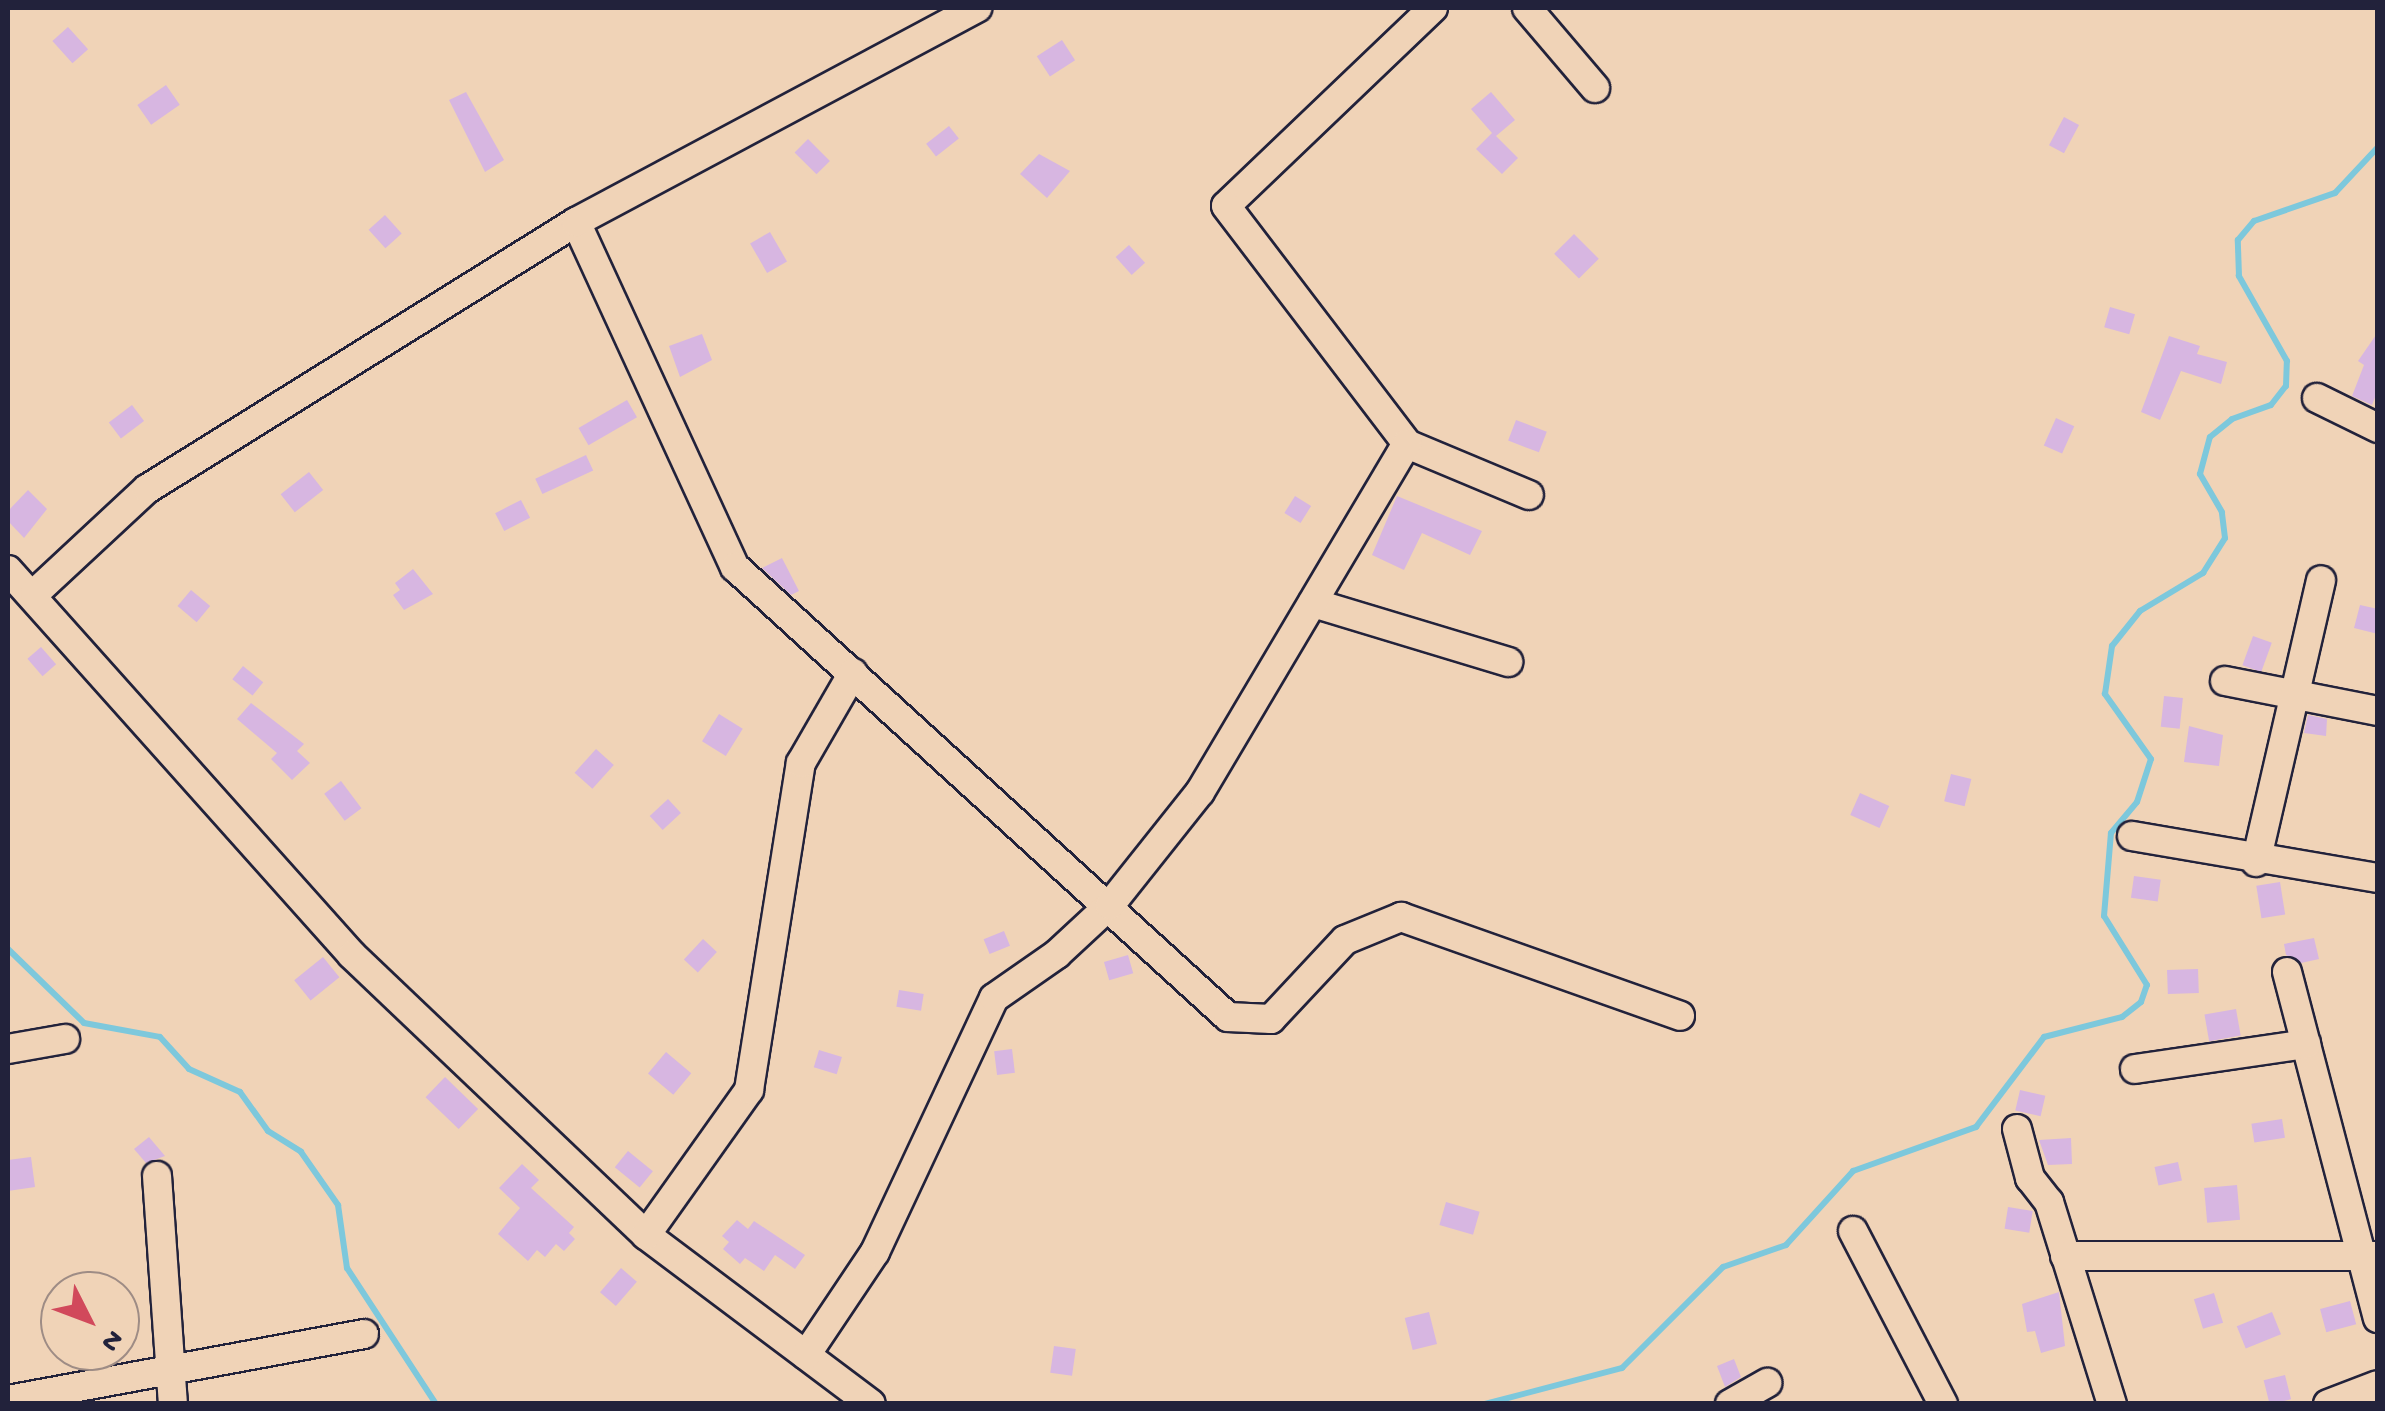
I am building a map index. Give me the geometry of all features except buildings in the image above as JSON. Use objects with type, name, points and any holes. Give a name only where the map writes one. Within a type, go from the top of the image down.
[{"type":"street","points":[[35,593],[147,489],[576,222],[977,8]]},
{"type":"street","points":[[1432,8],[1226,206],[1408,444],[1528,495]]},
{"type":"street","points":[[1527,8],[1596,88]]},
{"type":"street","points":[[576,222],[735,567],[1110,905],[1228,1017],[1271,1019],[1345,940],[1401,917],[1680,1016]]},
{"type":"street","points":[[2317,398],[2378,428]]},
{"type":"street","points":[[806,1355],[874,1252],[994,998],[1058,954],[1110,905],[1200,792],[1408,444]]},
{"type":"street","points":[[8,570],[35,593],[352,955],[646,1236],[872,1404]]},
{"type":"street","points":[[2256,862],[2321,580]]},
{"type":"street","points":[[1313,602],[1508,662]]},
{"type":"street","points":[[646,1236],[749,1090],[801,764],[853,673]]},
{"type":"street","points":[[2224,681],[2378,711]]},
{"type":"street","points":[[2132,836],[2256,862],[2378,878]]},
{"type":"street","points":[[2287,972],[2369,1257],[2378,1318]]},
{"type":"street","points":[[8,1049],[66,1039]]},
{"type":"street","points":[[2135,1070],[2306,1044]]},
{"type":"street","points":[[2018,1129],[2030,1178],[2049,1202],[2112,1404]]},
{"type":"street","points":[[157,1176],[173,1404]]},
{"type":"street","points":[[1853,1231],[1943,1404]]},
{"type":"street","points":[[2065,1256],[2369,1257]]},
{"type":"street","points":[[8,1400],[364,1334]]},
{"type":"street","points":[[1730,1404],[1768,1383]]},
{"type":"street","points":[[2328,1404],[2378,1384]]},
{"type":"waterway","points":[[1485,1404],[1622,1368],[1723,1267],[1786,1245],[1853,1171],[1976,1127],[2044,1037],[2122,1017],[2141,1002],[2147,985],[2104,916],[2111,833],[2137,802],[2151,759],[2105,694],[2112,646],[2140,611],[2203,573],[2225,538],[2222,512],[2200,474],[2210,437],[2232,419],[2271,405],[2286,386],[2287,361],[2239,276],[2238,240],[2254,221],[2335,193],[2378,147]]},
{"type":"waterway","points":[[8,949],[84,1023],[160,1037],[189,1069],[240,1092],[268,1131],[301,1152],[338,1205],[347,1268],[436,1404]]}]
